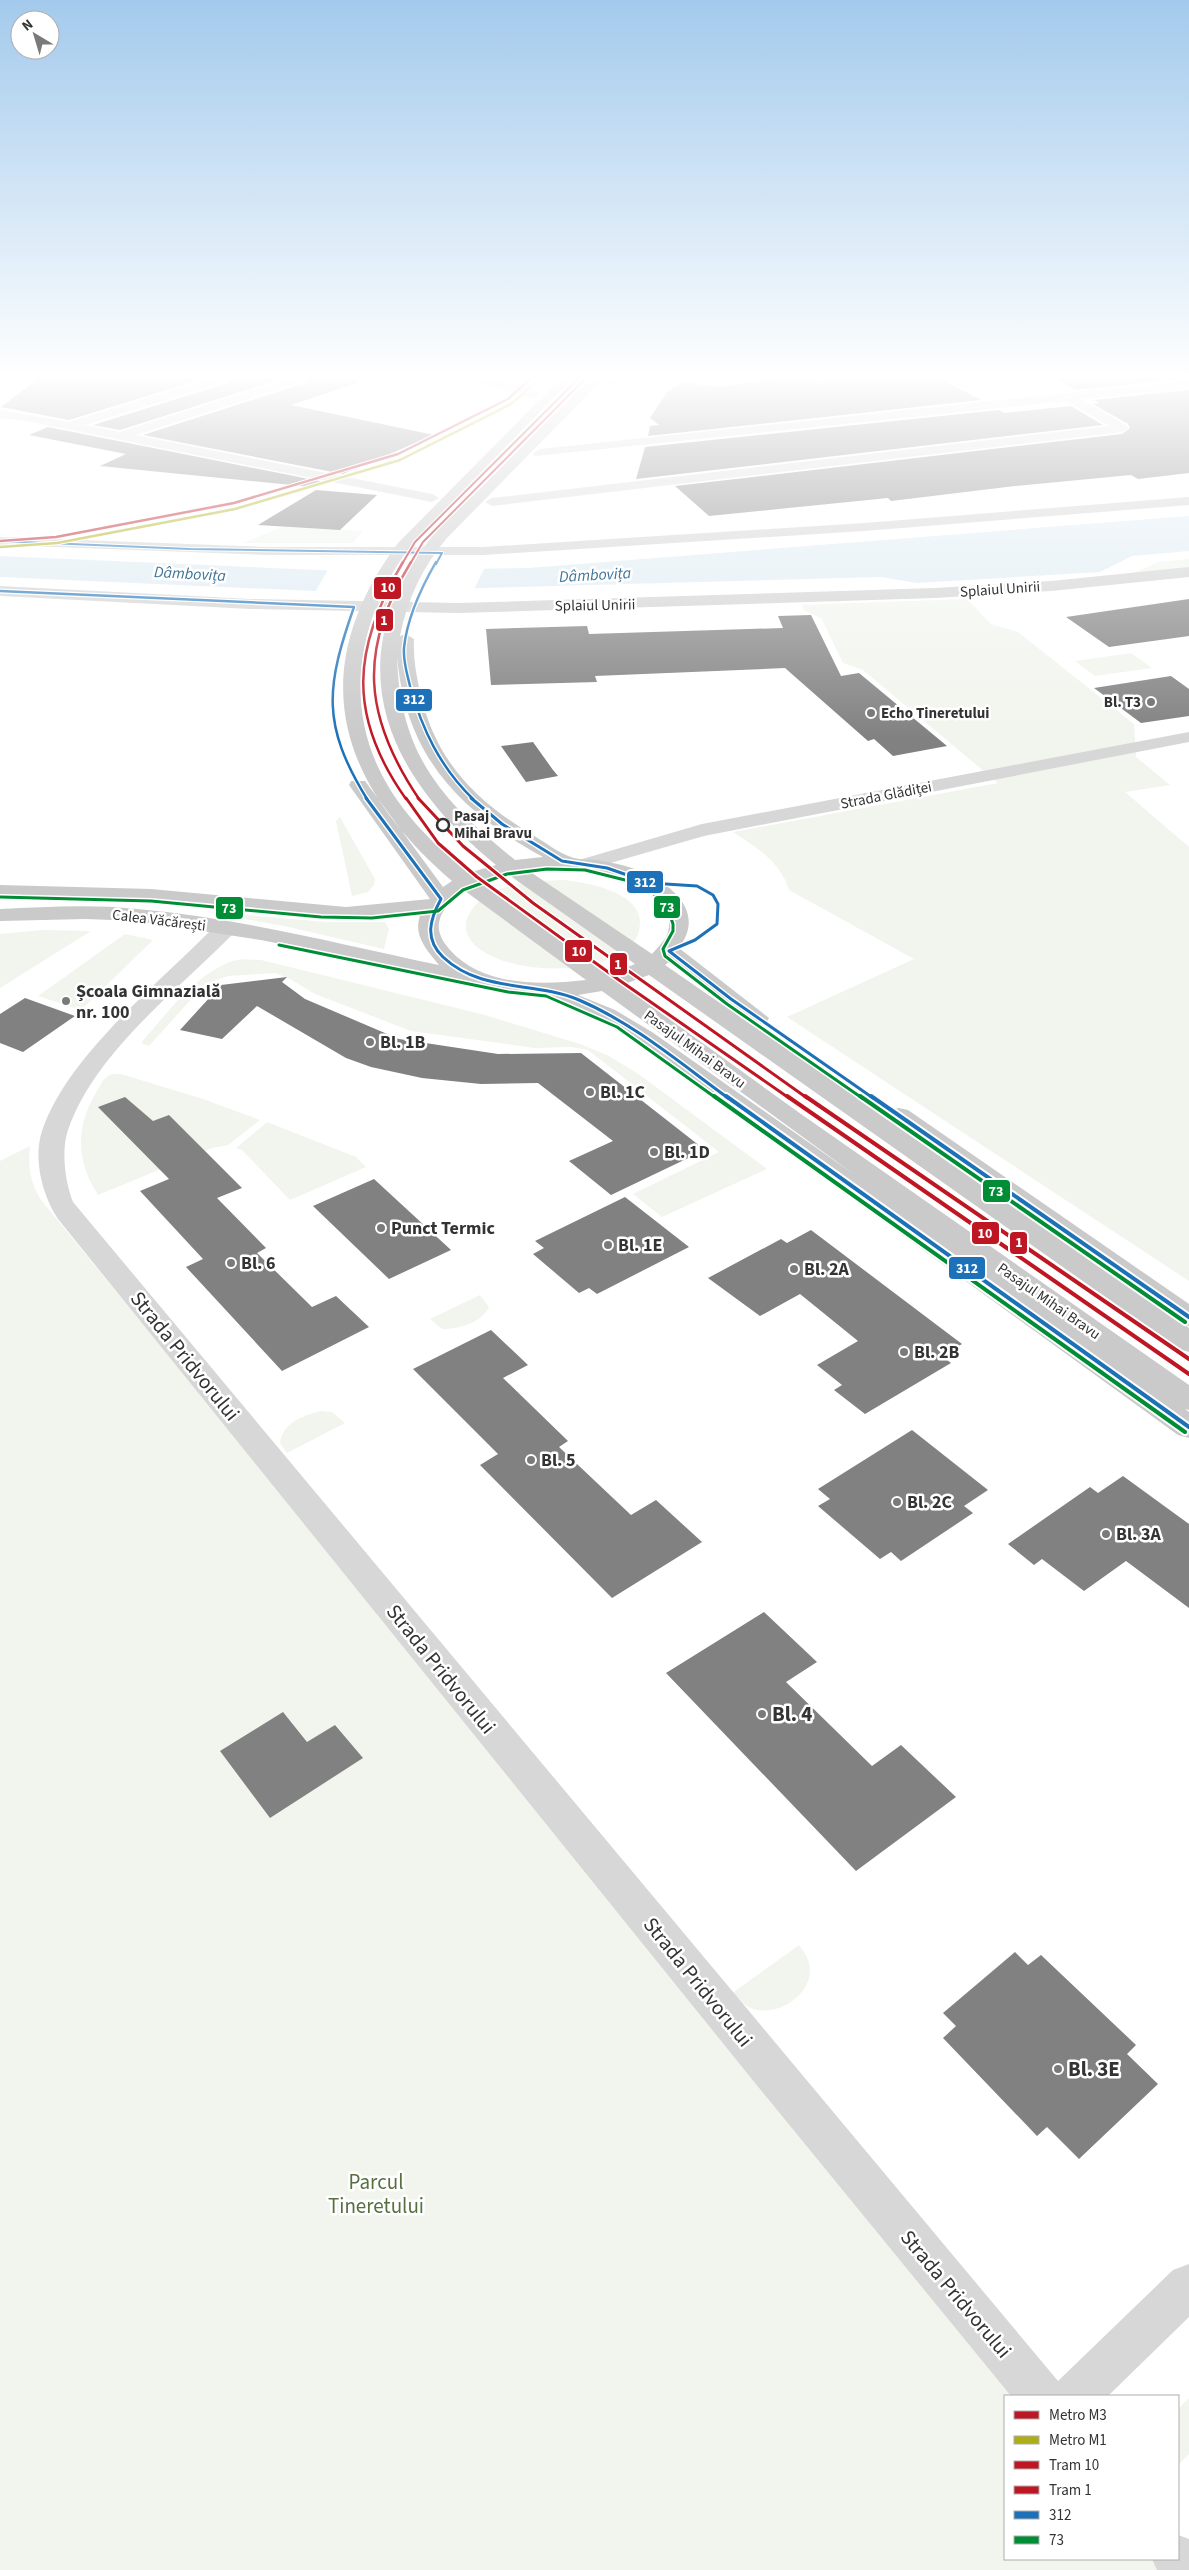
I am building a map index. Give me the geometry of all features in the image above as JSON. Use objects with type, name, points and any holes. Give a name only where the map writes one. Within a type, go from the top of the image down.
[{"type":"main road","points":[[432,498],[400,530],[379,558],[357,601],[332,688],[333,717],[339,742],[356,782],[369,804],[439,902]]},
{"type":"main road","name":"Pasajul Mihai Bravu","points":[[447,498],[411,536],[392,562],[371,599],[358,636],[350,693],[357,739],[380,787],[428,848],[472,887],[792,1119],[1182,1394]]},
{"type":"main road","points":[[479,498],[435,543],[402,599],[392,636],[389,691],[391,707],[400,735],[422,778],[457,820],[516,871],[1189,1342]]},
{"type":"main road","points":[[496,498],[461,530],[439,558],[416,601],[406,642],[404,664],[416,718],[438,761],[459,788],[491,818],[577,864]]},
{"type":"main road","points":[[0,541],[379,558],[439,558],[1189,501]]},
{"type":"main road","name":"Splaiul Unirii","points":[[0,591],[357,601],[935,593],[1088,583],[1189,572]]},
{"type":"main road","points":[[526,864],[577,864],[631,875],[651,884],[664,895],[672,904],[680,923],[677,938],[669,951],[646,969],[619,980],[588,987],[548,990],[492,982],[458,969],[435,948],[429,937],[428,925],[439,902],[460,885],[490,872],[526,864]]},
{"type":"main road","name":"Calea Văcărești","points":[[0,891],[151,895],[346,913],[439,902]]},
{"type":"main road","name":"Calea Văcărești","points":[[0,915],[105,913],[172,920],[226,928],[492,982]]},
{"type":"main road","points":[[669,951],[731,999],[1189,1317]]},
{"type":"main road","points":[[548,990],[607,1015],[644,1037],[1189,1427]]},
{"type":"street","points":[[492,502],[527,498]]},
{"type":"street","name":"Strada Glădiței","points":[[577,864],[702,830],[1189,737]]},
{"type":"street","name":"Strada Pridvorului","points":[[226,928],[102,1054],[74,1092],[54,1134],[53,1150],[59,1200],[67,1213],[284,1479],[1040,2395]]},
{"type":"street","points":[[1076,2395],[1189,2286]]},
{"type":"street","points":[[1177,2560],[1186,2570]]},
{"type":"green space","points":[[282,527],[363,531],[353,543],[243,543]]},
{"type":"green space","points":[[1189,559],[1189,572],[1116,581],[1158,562]]},
{"type":"green space","points":[[967,599],[991,624],[1018,632],[1134,724],[1136,757],[1170,785],[1125,792],[1189,847],[1189,1281],[787,1017],[914,959],[789,890],[774,863],[733,832],[998,783],[863,670],[843,663],[821,618],[804,610],[802,605]]},
{"type":"green space","points":[[1131,653],[1152,668],[1095,676],[1075,661]]},
{"type":"green space","points":[[340,817],[375,879],[374,885],[368,892],[352,896],[336,821]]},
{"type":"green space","points":[[564,880],[586,883],[610,890],[630,902],[637,910],[640,920],[639,931],[634,941],[622,952],[607,960],[571,968],[552,968],[533,967],[501,960],[481,950],[469,938],[466,927],[468,916],[479,901],[489,894],[513,885]]},
{"type":"green space","points":[[210,913],[326,922],[385,922],[389,929],[384,949],[284,926]]},
{"type":"green space","points":[[43,930],[91,931],[0,988],[0,934]]},
{"type":"green space","points":[[125,934],[153,940],[81,1010],[38,996]]},
{"type":"green space","points":[[261,960],[485,1015],[580,1044],[607,1055],[637,1073],[767,1169],[662,1217],[633,1194],[719,1152],[588,1050],[571,1047],[535,1048],[411,1031],[315,994],[290,979],[275,973],[228,976],[205,984],[149,1046],[141,1043],[192,986],[217,968],[233,961]]},
{"type":"green space","points":[[112,1074],[121,1074],[203,1099],[260,1120],[228,1145],[212,1148],[98,1195],[85,1169],[81,1143],[82,1130],[90,1104],[103,1081]]},
{"type":"green space","points":[[267,1122],[356,1157],[366,1167],[290,1200],[242,1150],[236,1148]]},
{"type":"green space","name":"Parcul Tineretului","points":[[30,1146],[29,1161],[31,1174],[34,1187],[41,1200],[1021,2395],[1004,2395],[1004,2560],[1156,2560],[1165,2570],[0,2570],[0,1161]]},
{"type":"green space","points":[[480,1295],[489,1307],[481,1317],[469,1324],[456,1328],[442,1329],[430,1319]]},
{"type":"green space","points":[[321,1411],[332,1412],[345,1423],[287,1453],[280,1443],[289,1425],[301,1418]]},
{"type":"green space","points":[[799,1945],[805,1953],[810,1966],[809,1979],[800,1995],[792,2001],[775,2009],[757,2010],[746,2006],[731,1994]]},
{"type":"green space","points":[[1189,2398],[1189,2454],[1179,2464],[1179,2408]]},
{"type":"water","name":"Dâmbovița","points":[[1189,516],[1189,551],[1132,556],[1100,572],[917,583],[881,577],[337,592],[0,577],[0,556],[341,571],[528,568]]},
{"type":"pier","points":[[485,567],[473,592],[314,594],[329,568]]},
{"type":"building","points":[[303,498],[374,498],[340,530],[258,525]]},
{"type":"building","points":[[689,498],[916,498],[891,501],[888,498],[709,516]]},
{"type":"building","points":[[1189,599],[1189,636],[1109,647],[1066,617]]},
{"type":"building","points":[[811,615],[841,676],[859,673],[947,746],[893,756],[874,739],[868,741],[785,668],[595,676],[597,682],[491,685],[486,629],[587,626],[589,634],[783,628],[778,616]]},
{"type":"building","name":"Bl. T3","points":[[1171,676],[1189,689],[1189,716],[1141,723],[1094,688]]},
{"type":"building","points":[[533,742],[558,776],[526,782],[501,746]]},
{"type":"building","points":[[287,977],[282,982],[305,999],[399,1039],[498,1054],[581,1053],[705,1150],[611,1195],[569,1161],[613,1141],[538,1083],[481,1084],[422,1078],[371,1067],[346,1058],[257,1006],[222,1039],[180,1030],[221,985]]},
{"type":"building","points":[[25,998],[75,1016],[23,1052],[0,1043],[0,1014]]},
{"type":"building","name":"Bl. 6","points":[[125,1097],[153,1121],[169,1115],[242,1188],[217,1198],[266,1248],[257,1253],[312,1307],[336,1296],[369,1327],[282,1371],[186,1267],[203,1259],[140,1191],[169,1179],[98,1107]]},
{"type":"building","name":"Punct Termic","points":[[374,1179],[451,1250],[389,1279],[313,1206]]},
{"type":"building","name":"Bl. 1E","points":[[625,1197],[689,1247],[597,1294],[589,1288],[579,1293],[533,1254],[544,1248],[535,1241]]},
{"type":"building","points":[[811,1230],[962,1344],[942,1356],[951,1363],[865,1414],[834,1390],[842,1385],[817,1365],[858,1341],[800,1294],[760,1316],[708,1278],[781,1239],[787,1243]]},
{"type":"building","name":"Bl. 5","points":[[491,1330],[528,1365],[503,1378],[568,1441],[559,1447],[631,1515],[656,1500],[702,1542],[612,1598],[480,1465],[498,1454],[413,1369]]},
{"type":"building","name":"Bl. 2C","points":[[912,1430],[988,1490],[964,1506],[973,1513],[901,1561],[891,1552],[880,1559],[818,1506],[830,1499],[818,1489]]},
{"type":"building","name":"Bl. 3A","points":[[1123,1476],[1189,1524],[1189,1608],[1126,1561],[1084,1591],[1042,1559],[1034,1565],[1008,1544],[1090,1487],[1098,1493]]},
{"type":"building","name":"Bl. 4","points":[[764,1612],[817,1662],[786,1682],[872,1766],[901,1745],[956,1797],[856,1871],[666,1673]]},
{"type":"building","points":[[283,1712],[307,1742],[335,1725],[363,1758],[270,1818],[220,1751]]},
{"type":"building","name":"Bl. 3E","points":[[1015,1952],[1028,1965],[1041,1955],[1136,2045],[1127,2054],[1158,2084],[1079,2159],[1047,2127],[1037,2136],[943,2038],[956,2026],[943,2013]]},
{"type":"metro line","name":"M3","points":[[0,541],[56,537],[234,503],[251,498]]},
{"type":"metro line","name":"M1","points":[[0,547],[57,543],[235,509],[272,498]]},
{"type":"tram line","name":"10","points":[[459,498],[415,542],[384,594],[371,627],[365,656],[362,690],[370,731],[388,773],[438,843],[477,877],[619,980],[1189,1374]]},
{"type":"tram line","name":"1","points":[[467,498],[423,542],[394,590],[377,643],[374,670],[375,698],[380,725],[390,751],[422,803],[463,846],[533,903],[813,1102],[1189,1359]]},
{"type":"transit line","name":"312","points":[[0,541],[190,549],[442,553]]},
{"type":"transit line","name":"312","points":[[442,553],[427,578],[415,605],[406,633],[404,648],[404,663],[416,709],[436,754],[465,792],[482,808],[502,824],[557,859],[567,863],[607,868],[644,882],[697,886],[713,895],[718,904],[717,924],[695,940],[669,951]]},
{"type":"transit line","name":"312","points":[[0,591],[354,607],[334,673],[331,695],[333,723],[341,751],[354,778],[370,804],[441,899],[432,916],[429,931],[433,944],[442,956],[454,966],[484,981],[506,986],[537,988],[560,993],[613,1017],[1189,1427]]},
{"type":"transit line","name":"73","points":[[0,897],[151,901],[321,917],[372,918],[438,911],[463,890],[507,874],[547,869],[585,870],[629,881],[648,889],[667,907],[673,924],[673,931],[663,949],[665,956],[727,1004],[1185,1322]]},
{"type":"transit line","name":"73","points":[[279,945],[508,992],[546,996],[617,1027],[1185,1432]]},
{"type":"transit line","name":"312","points":[[669,951],[731,999],[1189,1317]]},
{"type":"place","name":"Bl. T3","points":[[1151,702]]},
{"type":"place","name":"Echo Tineretului","points":[[871,713]]},
{"type":"place","name":"Pasaj Mihai Bravu","points":[[443,825]]},
{"type":"place","name":"Școala Gimnazială nr. 100","points":[[66,1001]]},
{"type":"place","name":"Bl. 1B","points":[[370,1042]]},
{"type":"place","name":"Bl. 1C","points":[[590,1092]]},
{"type":"place","name":"Bl. 1D","points":[[654,1152]]},
{"type":"place","name":"Punct Termic","points":[[381,1228]]},
{"type":"place","name":"Bl. 1E","points":[[608,1245]]},
{"type":"place","name":"Bl. 6","points":[[231,1263]]},
{"type":"place","name":"Bl. 2A","points":[[794,1269]]},
{"type":"place","name":"Bl. 2B","points":[[904,1352]]},
{"type":"place","name":"Bl. 5","points":[[531,1460]]},
{"type":"place","name":"Bl. 2C","points":[[897,1502]]},
{"type":"place","name":"Bl. 3A","points":[[1106,1534]]},
{"type":"place","name":"Bl. 4","points":[[762,1714]]},
{"type":"place","name":"Bl. 3E","points":[[1058,2069]]}]
